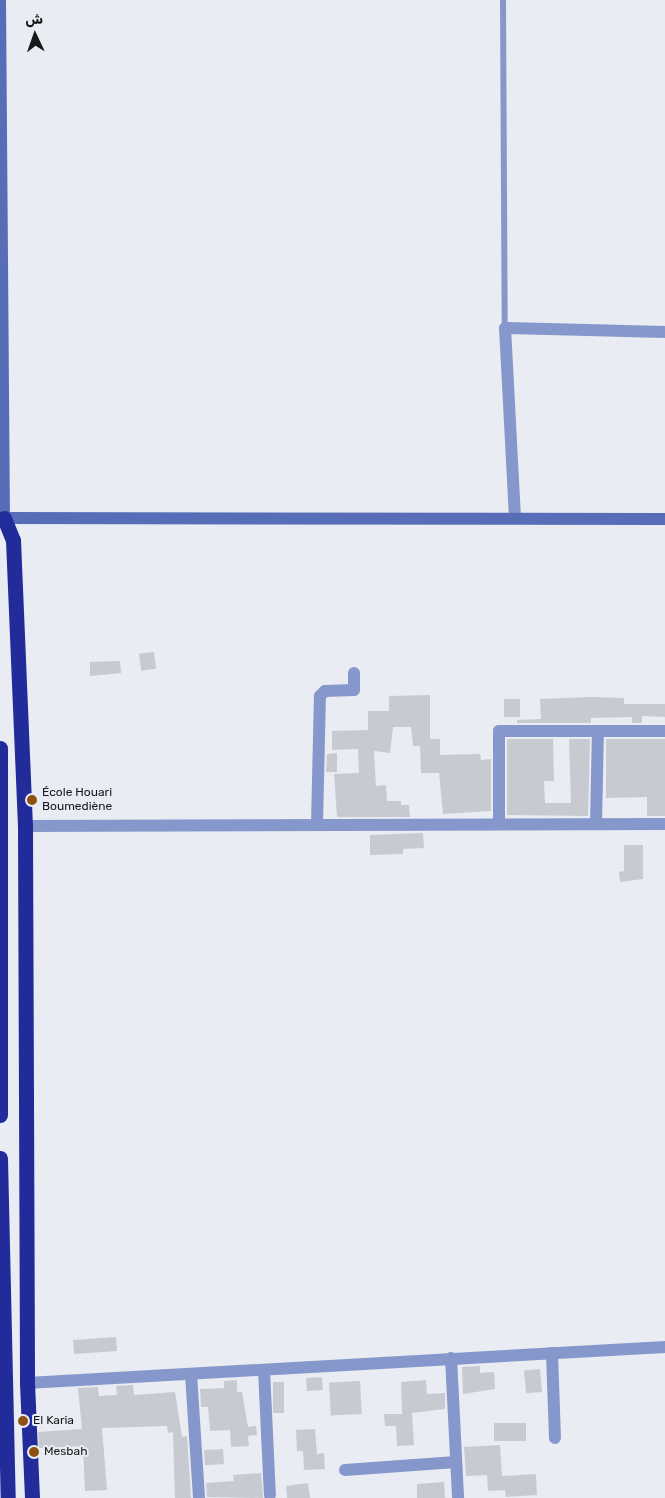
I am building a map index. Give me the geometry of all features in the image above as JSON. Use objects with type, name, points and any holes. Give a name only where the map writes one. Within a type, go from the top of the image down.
[{"type":"highway","points":[[2,524],[13,540],[25,826],[27,1383],[32,1498]]},
{"type":"highway","points":[[0,748],[0,1115]]},
{"type":"highway","points":[[0,1158],[3,1431],[8,1498]]},
{"type":"street","points":[[0,0],[2,524],[515,518],[665,519]]},
{"type":"street","points":[[515,518],[504,328],[665,332]]},
{"type":"street","points":[[317,826],[320,696],[325,690],[354,690],[354,673]]},
{"type":"street","points":[[499,824],[499,731],[665,731]]},
{"type":"street","points":[[596,824],[598,731]]},
{"type":"street","points":[[25,826],[665,824]]},
{"type":"street","points":[[27,1383],[665,1347]]},
{"type":"street","points":[[552,1353],[555,1438]]},
{"type":"street","points":[[452,1358],[458,1498]]},
{"type":"street","points":[[264,1370],[270,1496]]},
{"type":"street","points":[[190,1374],[199,1498]]},
{"type":"street","points":[[345,1470],[456,1462]]},
{"type":"street","points":[[31,1477],[42,1498]]},
{"type":"lane","points":[[503,0],[504,328]]},
{"type":"building","points":[[154,652],[156,669],[141,671],[139,654]]},
{"type":"building","points":[[120,661],[121,673],[90,676],[90,662]]},
{"type":"building","points":[[430,695],[430,739],[440,739],[440,755],[480,754],[481,760],[491,759],[491,811],[443,814],[439,773],[421,773],[420,746],[413,746],[411,727],[393,727],[390,753],[374,751],[376,786],[386,785],[387,801],[401,801],[401,805],[409,805],[410,817],[337,817],[334,774],[359,773],[358,749],[332,750],[332,731],[368,730],[368,711],[389,711],[389,696]]},
{"type":"building","points":[[624,698],[624,704],[665,704],[665,717],[642,716],[642,723],[632,723],[632,717],[591,718],[591,723],[517,723],[517,720],[541,719],[540,699]]},
{"type":"building","points":[[504,699],[520,699],[520,717],[504,717]]},
{"type":"building","points":[[507,739],[553,739],[554,781],[544,781],[545,803],[571,803],[569,739],[590,739],[588,816],[507,815]]},
{"type":"building","points":[[606,739],[665,739],[665,816],[647,816],[647,797],[606,798]]},
{"type":"building","points":[[337,753],[337,772],[326,772],[327,754]]},
{"type":"building","points":[[423,833],[424,848],[403,849],[403,854],[370,855],[370,835]]},
{"type":"building","points":[[624,845],[643,845],[643,879],[620,882],[619,872],[624,871]]},
{"type":"building","points":[[116,1337],[117,1351],[74,1354],[73,1340]]},
{"type":"building","points":[[480,1366],[480,1373],[494,1372],[495,1389],[463,1394],[462,1367]]},
{"type":"building","points":[[540,1369],[542,1392],[526,1393],[524,1370]]},
{"type":"building","points":[[322,1377],[323,1390],[307,1391],[306,1378]]},
{"type":"building","points":[[237,1380],[237,1392],[242,1392],[248,1427],[256,1426],[257,1435],[248,1436],[249,1446],[231,1447],[230,1430],[210,1431],[208,1407],[201,1407],[200,1389],[224,1388],[224,1381]]},
{"type":"building","points":[[426,1380],[427,1394],[445,1393],[445,1409],[412,1413],[414,1445],[397,1446],[396,1426],[385,1426],[384,1414],[402,1414],[401,1382]]},
{"type":"building","points":[[360,1381],[362,1414],[331,1416],[329,1383]]},
{"type":"building","points":[[273,1382],[284,1382],[284,1413],[273,1413]]},
{"type":"building","points":[[133,1385],[134,1395],[175,1392],[182,1437],[187,1436],[191,1498],[175,1498],[173,1432],[168,1433],[167,1426],[102,1428],[107,1490],[85,1491],[83,1446],[39,1448],[38,1432],[82,1429],[78,1388],[98,1387],[99,1396],[117,1395],[116,1386]]},
{"type":"building","points":[[494,1423],[526,1423],[526,1441],[494,1441]]},
{"type":"building","points":[[315,1429],[317,1454],[324,1453],[325,1469],[304,1470],[303,1451],[297,1451],[296,1430]]},
{"type":"building","points":[[500,1445],[502,1476],[536,1474],[537,1495],[506,1497],[505,1490],[488,1491],[487,1475],[466,1476],[464,1447]]},
{"type":"building","points":[[223,1449],[224,1464],[205,1465],[204,1450]]},
{"type":"building","points":[[261,1473],[263,1498],[207,1497],[206,1483],[234,1481],[233,1475]]},
{"type":"building","points":[[444,1482],[445,1498],[417,1498],[417,1484]]},
{"type":"building","points":[[308,1483],[310,1498],[287,1498],[286,1486]]},
{"type":"place","name":"École Houari Boumediène","points":[[32,800]]},
{"type":"place","name":"El Karia","points":[[23,1421]]},
{"type":"place","name":"Mesbah","points":[[34,1452]]}]
